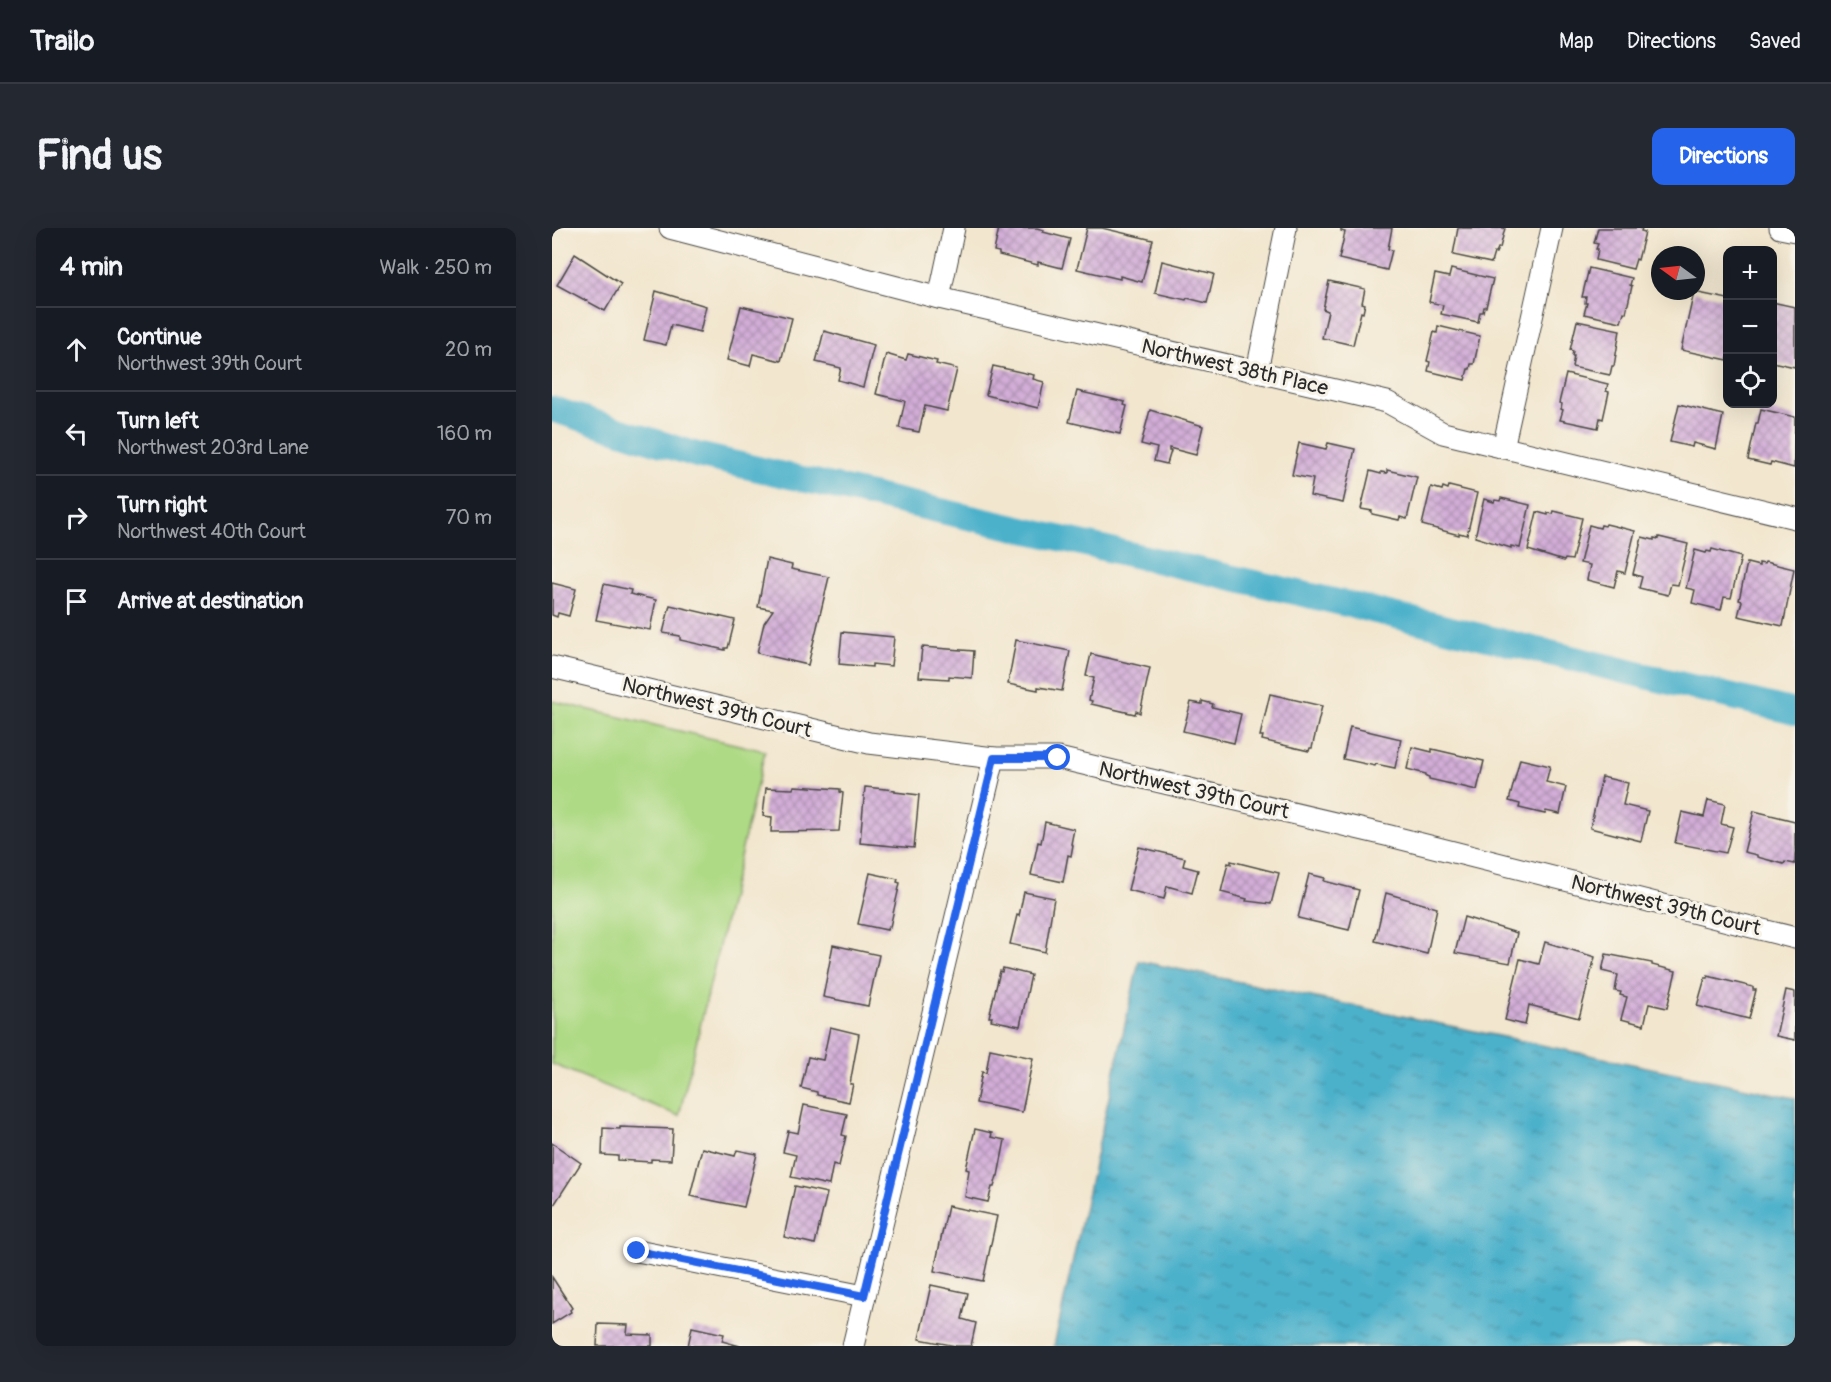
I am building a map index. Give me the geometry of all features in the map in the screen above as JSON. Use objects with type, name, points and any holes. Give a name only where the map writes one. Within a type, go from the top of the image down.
[{"type":"street","name":"Northwest 38th Place","points":[[670,228],[939,298],[1387,402],[1443,433],[1795,518]]},
{"type":"street","points":[[939,298],[954,228]]},
{"type":"street","points":[[1257,371],[1286,228]]},
{"type":"street","points":[[1503,448],[1552,228]]},
{"type":"street","points":[[1780,228],[1795,231]]},
{"type":"street","name":"Northwest 39th Court","points":[[552,667],[869,743],[994,758],[1058,758],[1390,836],[1795,938]]},
{"type":"street","points":[[853,1346],[994,758]]},
{"type":"street","points":[[637,1251],[864,1296]]},
{"type":"green space","points":[[552,701],[765,751],[679,1116],[552,1064]]},
{"type":"water","points":[[1139,961],[1795,1098],[1795,1346],[1054,1346]]},
{"type":"building","points":[[999,228],[1037,228],[1044,230],[1043,232],[1070,239],[1062,268],[1038,262],[1038,265],[999,255],[999,252],[994,251]]},
{"type":"building","points":[[1087,228],[1102,228],[1153,240],[1142,282],[1077,269]]},
{"type":"building","points":[[1341,228],[1392,228],[1388,249],[1392,250],[1387,270],[1339,259],[1345,232],[1341,231]]},
{"type":"building","points":[[1458,228],[1505,228],[1500,248],[1494,253],[1491,263],[1453,255]]},
{"type":"building","points":[[1598,228],[1642,228],[1641,231],[1645,232],[1638,260],[1636,259],[1633,269],[1596,260],[1598,244],[1594,243]]},
{"type":"building","points":[[575,254],[621,284],[605,311],[557,285]]},
{"type":"building","points":[[1162,261],[1214,274],[1207,303],[1155,293]]},
{"type":"building","points":[[1589,268],[1632,278],[1626,313],[1624,312],[1621,322],[1584,314],[1587,303],[1585,303],[1586,297],[1582,297]]},
{"type":"building","points":[[1451,269],[1493,279],[1486,307],[1483,312],[1480,312],[1478,322],[1441,314],[1443,305],[1429,302],[1435,274],[1449,277]]},
{"type":"building","points":[[1329,281],[1365,289],[1362,303],[1365,304],[1353,345],[1322,338],[1328,311],[1323,309]]},
{"type":"building","points":[[656,291],[706,306],[700,332],[671,325],[666,345],[644,340]]},
{"type":"building","points":[[1705,294],[1723,298],[1723,359],[1681,350],[1692,300],[1705,300]]},
{"type":"building","points":[[1777,303],[1795,307],[1795,367],[1777,363]]},
{"type":"building","points":[[741,306],[792,318],[781,361],[753,354],[750,366],[727,360]]},
{"type":"building","points":[[1577,321],[1620,330],[1614,366],[1612,366],[1610,375],[1572,367],[1574,356],[1572,356],[1573,351],[1570,350]]},
{"type":"building","points":[[1438,326],[1480,336],[1474,364],[1471,364],[1468,369],[1465,380],[1428,371],[1430,362],[1427,361],[1434,332],[1437,333]]},
{"type":"building","points":[[824,331],[874,345],[863,387],[838,380],[841,368],[816,362]]},
{"type":"building","points":[[886,354],[906,360],[908,354],[957,369],[947,411],[925,406],[919,432],[899,428],[905,401],[876,394]]},
{"type":"building","points":[[993,366],[1034,375],[1033,379],[1044,382],[1038,408],[986,395]]},
{"type":"building","points":[[1566,374],[1608,384],[1606,391],[1609,392],[1603,419],[1600,418],[1598,428],[1560,420],[1563,410],[1561,409],[1562,404],[1559,403]]},
{"type":"building","points":[[1077,391],[1125,402],[1124,405],[1127,406],[1120,434],[1069,422]]},
{"type":"building","points":[[1679,404],[1723,415],[1716,449],[1693,443],[1692,447],[1670,442]]},
{"type":"building","points":[[1761,409],[1795,417],[1794,468],[1771,462],[1770,465],[1748,460]]},
{"type":"building","points":[[1150,410],[1203,426],[1196,455],[1169,448],[1171,451],[1167,464],[1154,461],[1157,448],[1141,444]]},
{"type":"building","points":[[1299,443],[1326,449],[1328,443],[1355,449],[1343,503],[1310,496],[1313,479],[1292,475]]},
{"type":"building","points":[[1387,470],[1417,477],[1407,519],[1400,517],[1399,520],[1361,509],[1370,471],[1381,474],[1381,472],[1387,473]]},
{"type":"building","points":[[1449,486],[1477,493],[1467,535],[1422,525],[1431,487],[1442,490],[1443,487],[1448,489]]},
{"type":"building","points":[[1501,498],[1530,505],[1520,548],[1511,546],[1511,548],[1475,537],[1484,499],[1494,502],[1495,500],[1500,501]]},
{"type":"building","points":[[1554,511],[1582,518],[1572,560],[1565,559],[1564,561],[1528,550],[1537,512],[1548,515],[1548,513],[1553,514]]},
{"type":"building","points":[[1606,524],[1635,531],[1625,573],[1618,571],[1614,587],[1587,580],[1590,565],[1580,563],[1589,525],[1600,528],[1601,525]]},
{"type":"building","points":[[1642,537],[1654,540],[1659,537],[1688,544],[1678,585],[1671,584],[1668,595],[1639,588],[1642,577],[1633,574]]},
{"type":"building","points":[[1712,549],[1741,557],[1731,598],[1724,597],[1721,610],[1692,603],[1695,590],[1686,588],[1695,550],[1706,553],[1711,552]]},
{"type":"building","points":[[767,559],[792,565],[791,569],[829,577],[808,665],[757,653],[764,623],[773,610],[758,607]]},
{"type":"building","points":[[1765,562],[1794,569],[1783,626],[1738,616],[1747,563],[1759,566],[1759,563],[1764,564]]},
{"type":"building","points":[[552,583],[576,589],[569,616],[558,613],[557,617],[552,615]]},
{"type":"building","points":[[604,584],[631,590],[630,594],[656,600],[650,630],[596,620]]},
{"type":"building","points":[[670,605],[735,620],[728,648],[725,650],[680,640],[680,636],[663,633]]},
{"type":"building","points":[[842,632],[894,637],[891,666],[839,664]]},
{"type":"building","points":[[1016,640],[1070,651],[1062,691],[1038,687],[1038,690],[1008,684]]},
{"type":"building","points":[[922,647],[974,651],[972,678],[919,677]]},
{"type":"building","points":[[1091,654],[1150,668],[1140,713],[1136,711],[1135,714],[1091,704],[1092,701],[1089,700],[1094,678],[1086,676]]},
{"type":"building","points":[[1270,694],[1322,706],[1312,748],[1309,751],[1262,740],[1263,736],[1260,736]]},
{"type":"building","points":[[1202,701],[1213,704],[1212,707],[1241,714],[1234,743],[1183,731],[1191,702],[1202,704]]},
{"type":"building","points":[[1350,727],[1401,739],[1395,768],[1343,759]]},
{"type":"building","points":[[1412,747],[1432,752],[1432,749],[1484,761],[1477,790],[1429,779],[1426,774],[1407,769]]},
{"type":"building","points":[[1520,759],[1550,766],[1546,782],[1566,787],[1560,814],[1546,811],[1545,814],[1519,808],[1520,804],[1509,801]]},
{"type":"building","points":[[1602,777],[1628,783],[1623,805],[1648,811],[1641,841],[1590,828]]},
{"type":"building","points":[[794,786],[840,789],[843,793],[839,831],[771,832],[772,817],[763,816],[766,788],[793,789]]},
{"type":"building","points":[[865,787],[919,795],[914,848],[860,843]]},
{"type":"building","points":[[1708,800],[1725,804],[1721,824],[1733,827],[1726,853],[1675,843],[1682,812],[1704,817]]},
{"type":"building","points":[[1754,811],[1795,821],[1795,864],[1785,862],[1784,864],[1744,852]]},
{"type":"building","points":[[1045,822],[1074,829],[1071,856],[1068,855],[1063,882],[1031,875]]},
{"type":"building","points":[[1139,847],[1185,858],[1183,866],[1198,870],[1192,893],[1167,886],[1164,899],[1128,890]]},
{"type":"building","points":[[1231,861],[1279,873],[1271,904],[1246,901],[1247,899],[1221,892],[1228,863],[1231,864]]},
{"type":"building","points":[[870,873],[898,879],[897,882],[900,883],[890,927],[888,926],[887,930],[858,924]]},
{"type":"building","points":[[1309,874],[1325,878],[1324,881],[1359,890],[1349,930],[1298,918]]},
{"type":"building","points":[[1024,892],[1054,898],[1045,952],[1010,944]]},
{"type":"building","points":[[1386,893],[1437,908],[1427,954],[1375,941]]},
{"type":"building","points":[[1464,917],[1517,933],[1510,963],[1455,953]]},
{"type":"building","points":[[1545,942],[1595,957],[1579,1018],[1529,1005],[1525,1025],[1505,1020],[1520,959],[1539,964]]},
{"type":"building","points":[[833,945],[879,955],[868,1006],[823,997]]},
{"type":"building","points":[[1606,954],[1652,963],[1652,965],[1676,971],[1667,1008],[1649,1004],[1644,1025],[1621,1019],[1627,997],[1615,991],[1618,975],[1602,971]]},
{"type":"building","points":[[1003,968],[1031,975],[1020,1026],[991,1020],[992,1017],[989,1017],[1000,971],[1002,972]]},
{"type":"building","points":[[1708,976],[1753,987],[1753,990],[1756,990],[1749,1019],[1697,1006],[1705,978]]},
{"type":"building","points":[[1786,990],[1795,992],[1795,1040],[1776,1036]]},
{"type":"building","points":[[830,1027],[859,1034],[849,1102],[817,1095],[817,1092],[801,1088],[808,1057],[823,1060]]},
{"type":"building","points":[[990,1049],[1033,1058],[1022,1112],[976,1103],[982,1072],[986,1073]]},
{"type":"building","points":[[804,1105],[847,1114],[842,1135],[846,1136],[839,1166],[833,1164],[829,1185],[791,1177],[796,1155],[783,1152],[788,1131],[798,1133]]},
{"type":"building","points":[[620,1127],[673,1129],[671,1160],[651,1159],[651,1162],[618,1160],[618,1156],[602,1155],[603,1128],[620,1129]]},
{"type":"building","points":[[975,1129],[992,1133],[991,1137],[1005,1140],[998,1176],[988,1202],[965,1197],[969,1170],[966,1169]]},
{"type":"building","points":[[552,1143],[581,1163],[552,1208]]},
{"type":"building","points":[[702,1148],[735,1156],[737,1150],[757,1154],[744,1207],[690,1196]]},
{"type":"building","points":[[795,1186],[827,1193],[815,1244],[784,1237]]},
{"type":"building","points":[[948,1206],[997,1216],[983,1281],[934,1271]]},
{"type":"building","points":[[552,1277],[572,1308],[571,1312],[552,1324]]},
{"type":"building","points":[[931,1285],[968,1293],[962,1319],[976,1323],[971,1346],[956,1346],[919,1339]]},
{"type":"building","points":[[598,1324],[628,1325],[627,1334],[652,1335],[652,1346],[597,1346]]},
{"type":"building","points":[[692,1327],[724,1334],[722,1341],[740,1346],[688,1346]]},
{"type":"waterway","points":[[552,409],[697,455],[1351,605],[1795,712]]},
{"type":"route","points":[[637,1251],[864,1296],[994,758],[1058,758]]}]
